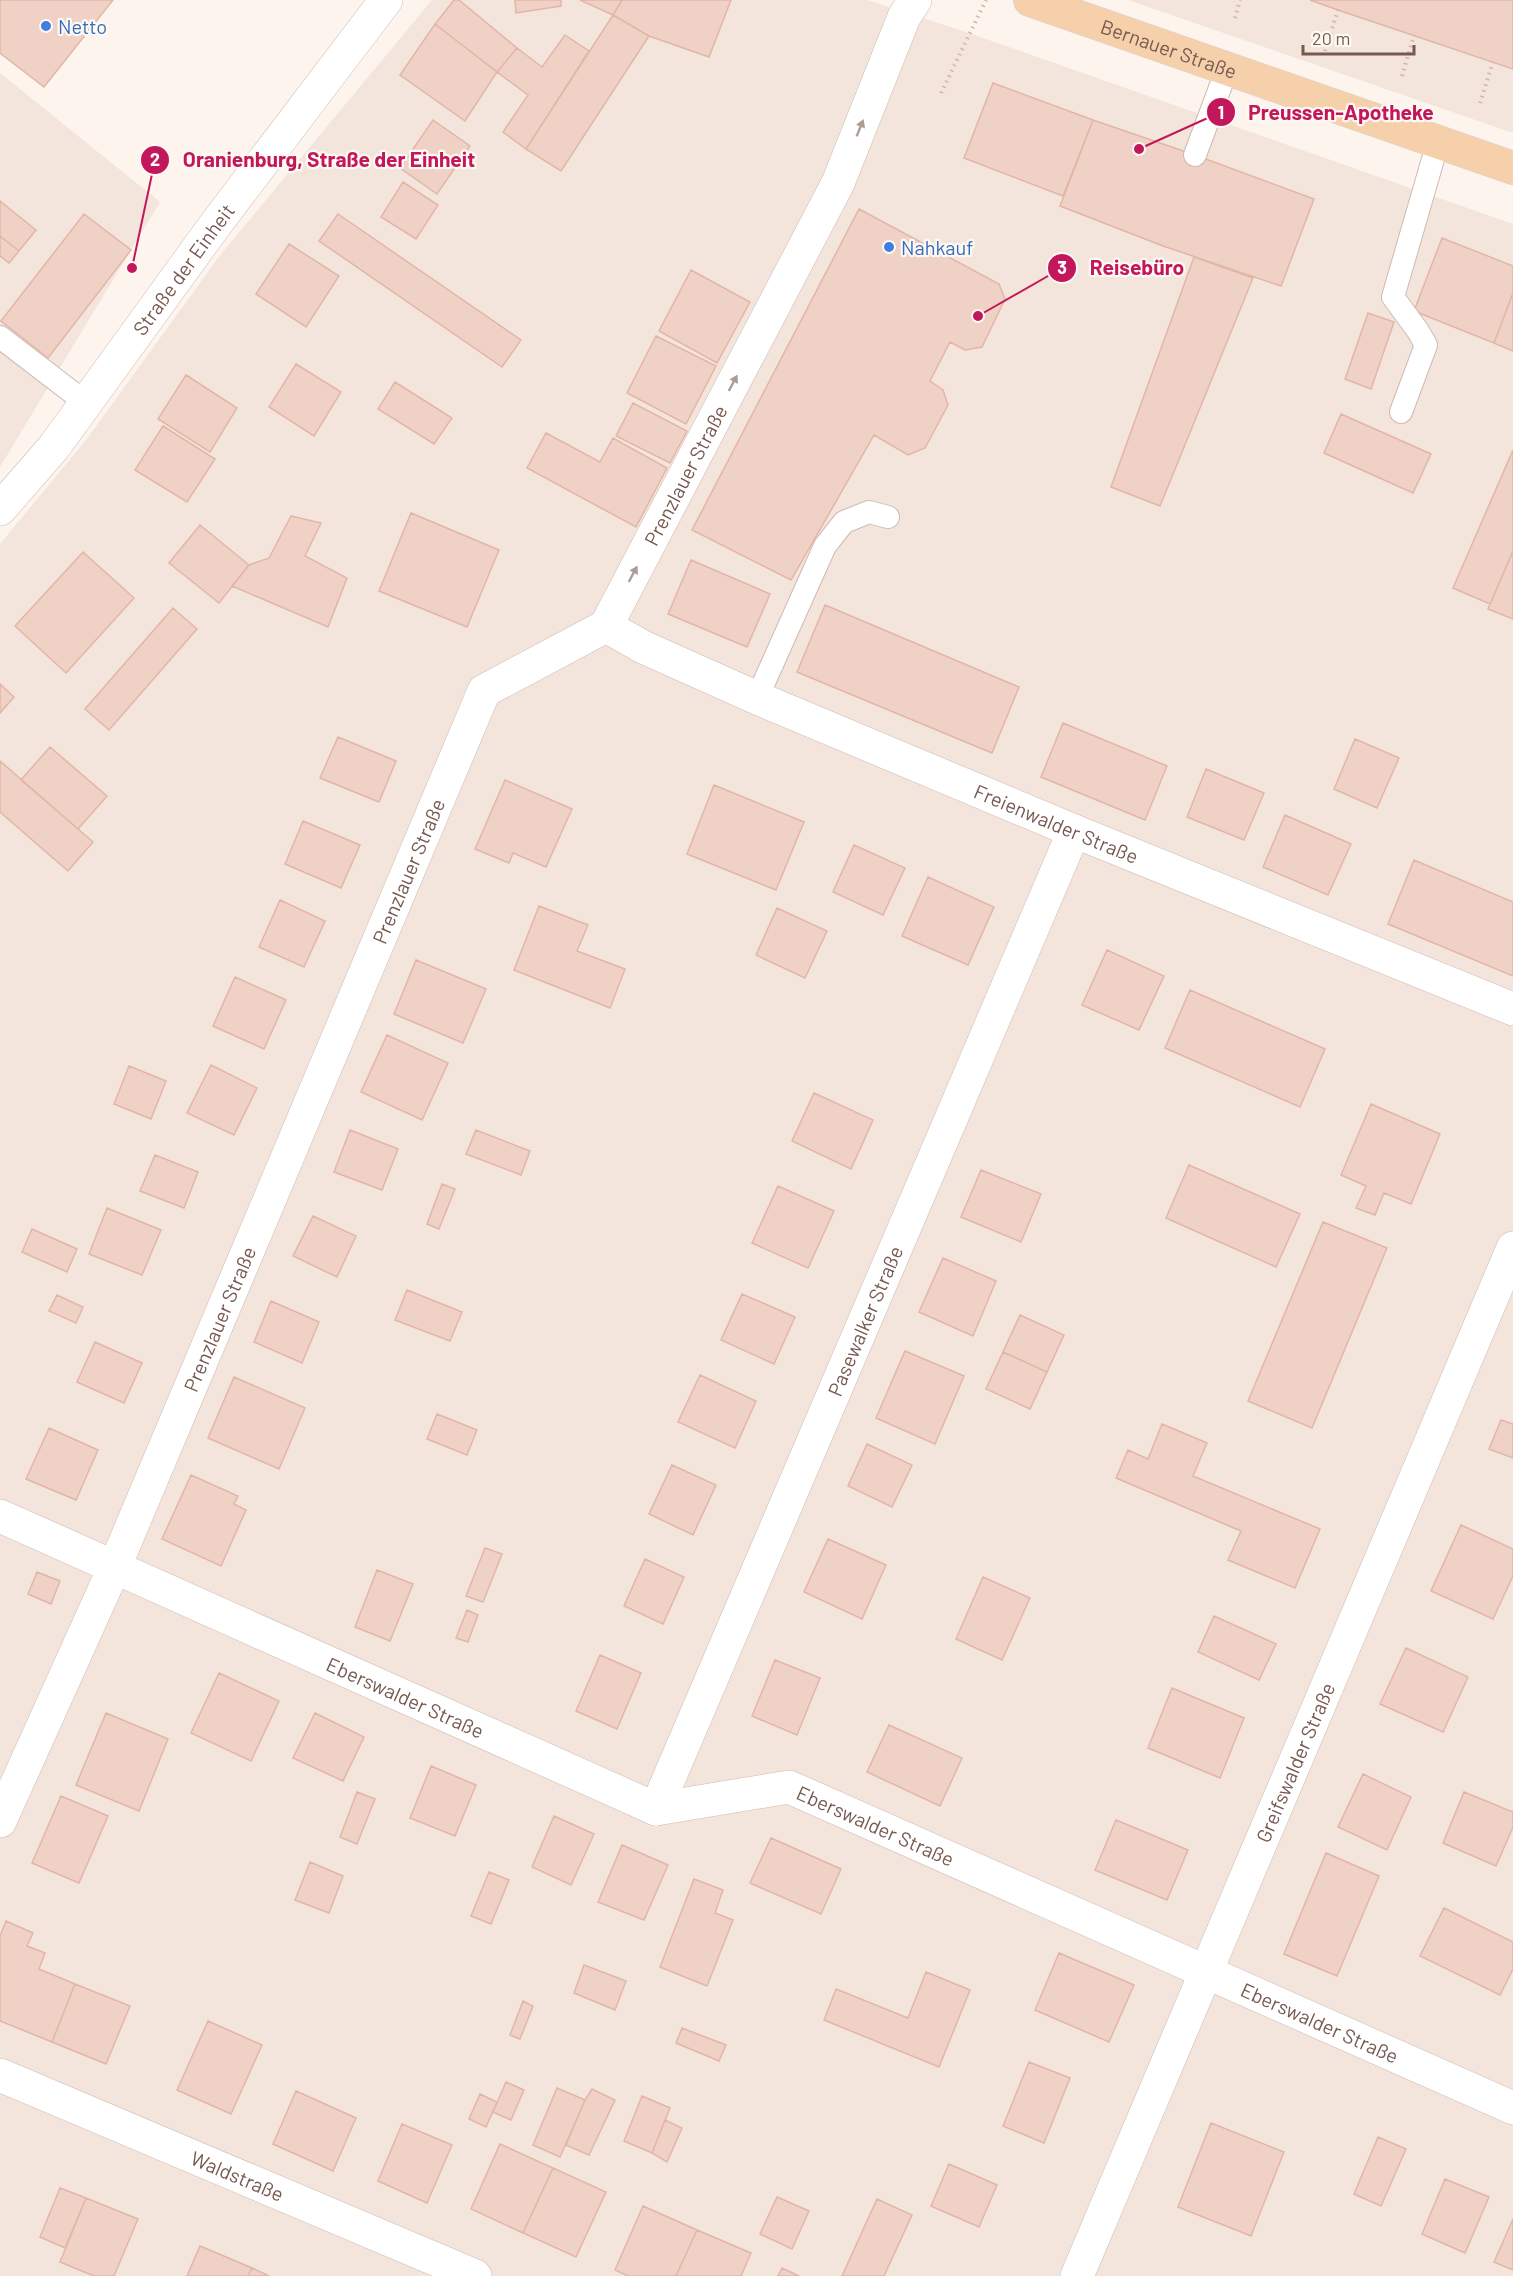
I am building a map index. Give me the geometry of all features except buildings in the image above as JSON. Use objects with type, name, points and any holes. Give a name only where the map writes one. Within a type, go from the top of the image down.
[{"type":"main road","name":"Bernauer Straße","points":[[1030,0],[1091,10],[1227,69],[1513,168]]},
{"type":"street","name":"Straße der Einheit","points":[[0,509],[54,447],[215,225],[386,0]]},
{"type":"street","name":"Prenzlauer Straße","points":[[0,1821],[115,1566],[484,691],[606,626],[838,183],[904,17],[915,0]]},
{"type":"street","name":"Freienwalder Straße","points":[[606,626],[643,647],[757,698],[1074,831],[1513,1009]]},
{"type":"street","name":"Pasewalker Straße","points":[[656,1809],[1074,831]]},
{"type":"street","name":"Greifswalder Straße","points":[[1077,2276],[1513,1248]]},
{"type":"street","name":"Eberswalder Straße","points":[[0,1516],[656,1809],[789,1787],[1513,2108]]},
{"type":"street","name":"Waldstraße","points":[[0,2075],[475,2276]]},
{"type":"lane","points":[[1195,155],[1227,69]]},
{"type":"lane","points":[[1401,412],[1426,345],[1393,297],[1438,142]]},
{"type":"lane","points":[[0,337],[86,404]]},
{"type":"lane","points":[[757,698],[825,546],[844,522],[869,512],[888,517]]},
{"type":"path","points":[[941,93],[986,0]]},
{"type":"path","points":[[1234,18],[1240,0]]},
{"type":"path","points":[[1325,51],[1338,10]]},
{"type":"path","points":[[1402,76],[1414,35]]},
{"type":"path","points":[[1480,103],[1493,62]]},
{"type":"shaded area","points":[[432,0],[867,0],[969,33],[1513,224],[1513,2276],[0,2276],[0,544],[86,440],[221,254]]},
{"type":"shaded area","points":[[1128,0],[1513,0],[1513,133]]},
{"type":"shaded area","points":[[0,73],[160,202],[0,467]]},
{"type":"place","name":"Netto","points":[[46,26]]},
{"type":"place","name":"Preussen-Apotheke","points":[[1139,149]]},
{"type":"place","name":"Nahkauf","points":[[889,247]]},
{"type":"place","name":"Oranienburg, Straße der Einheit","points":[[132,268]]},
{"type":"place","name":"Reisebüro","points":[[978,316]]}]
